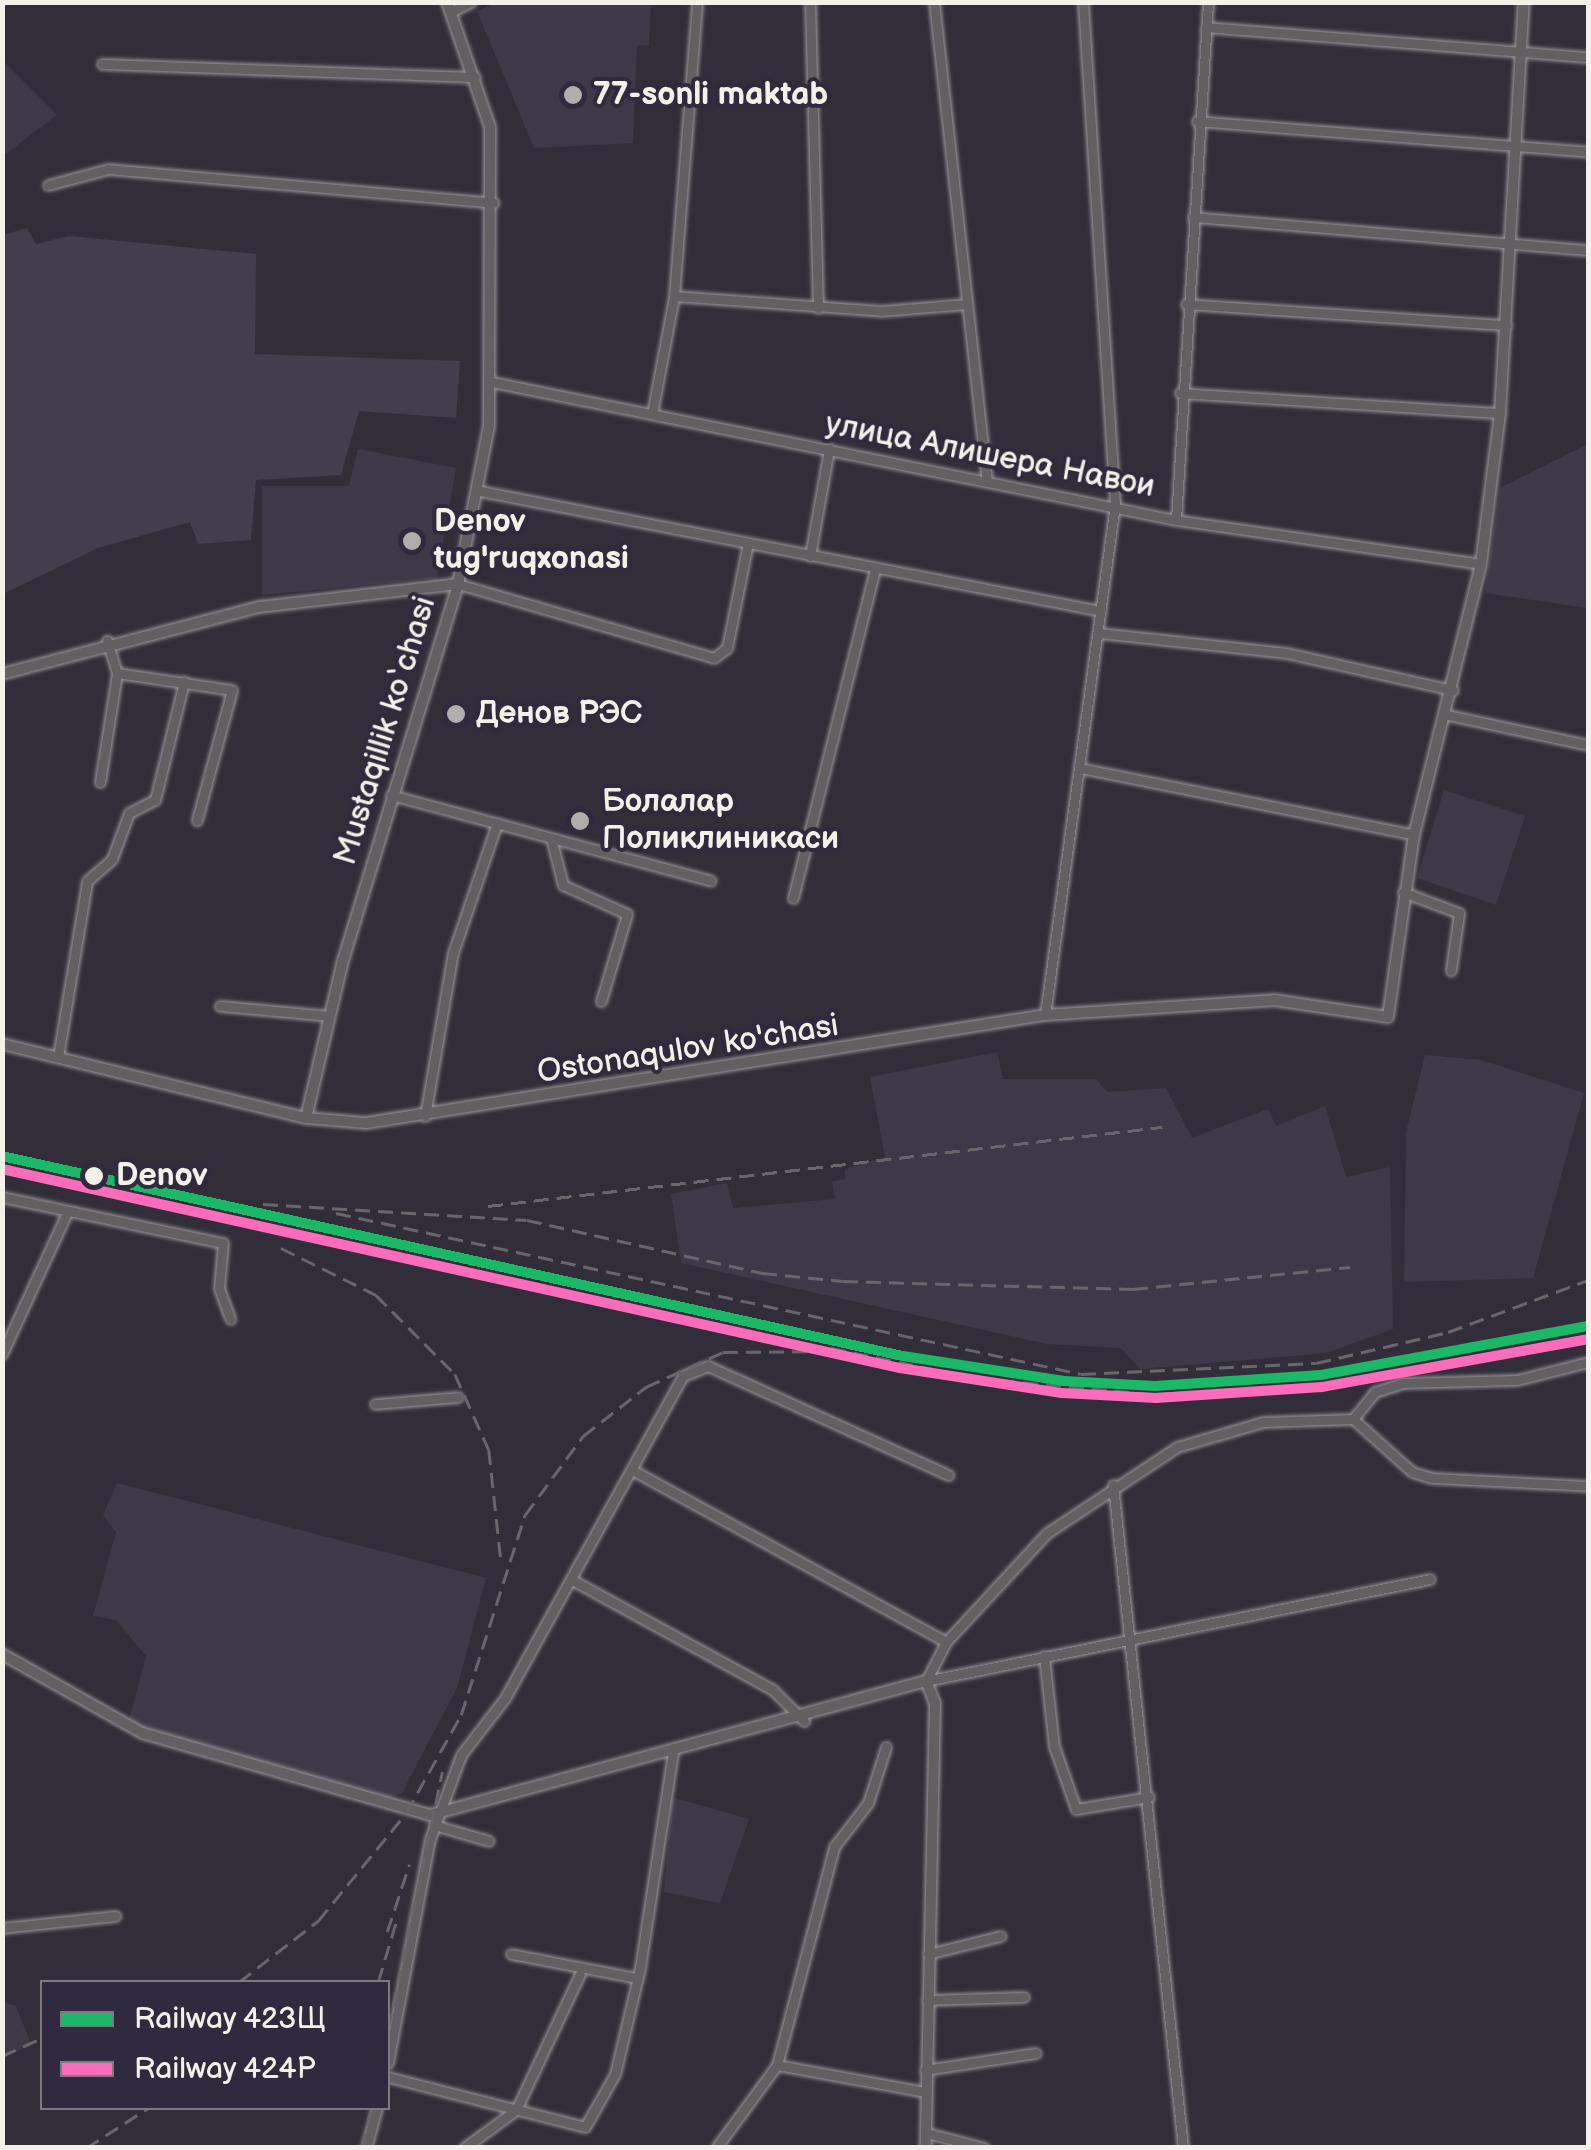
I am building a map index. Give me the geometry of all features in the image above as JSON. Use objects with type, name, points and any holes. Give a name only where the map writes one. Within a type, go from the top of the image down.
[{"type":"street","points":[[449,7],[471,2]]},
{"type":"street","points":[[652,414],[674,296],[697,2]]},
{"type":"street","points":[[810,2],[818,308]]},
{"type":"street","points":[[934,2],[987,481]]},
{"type":"street","points":[[1046,1015],[1115,504],[1083,2]]},
{"type":"street","points":[[1176,520],[1180,393],[1208,2]]},
{"type":"street","points":[[1452,970],[1459,913],[1402,892],[1448,716],[1481,564],[1500,413],[1507,239],[1524,2]]},
{"type":"street","name":"Mustaqillik ko‘chasi","points":[[306,1118],[329,1016],[390,795],[458,584],[480,491],[492,382],[494,204],[490,127],[449,7]]},
{"type":"street","points":[[1206,27],[1588,57]]},
{"type":"street","points":[[102,64],[475,77]]},
{"type":"street","points":[[1197,121],[1588,152]]},
{"type":"street","points":[[48,185],[108,169],[494,204]]},
{"type":"street","points":[[1193,218],[1507,239],[1588,250]]},
{"type":"street","points":[[674,296],[818,308],[967,304]]},
{"type":"street","points":[[1186,304],[1506,325]]},
{"type":"street","name":"улица Алишера Навои","points":[[492,382],[1115,504],[1176,520],[1481,564]]},
{"type":"street","points":[[1180,393],[1500,413]]},
{"type":"street","points":[[810,556],[828,450]]},
{"type":"street","points":[[480,491],[1100,611]]},
{"type":"street","points":[[2,674],[107,641],[260,607],[458,584],[714,658],[727,648],[748,543]]},
{"type":"street","points":[[793,898],[875,568]]},
{"type":"street","points":[[1099,633],[1286,653],[1454,690]]},
{"type":"street","points":[[100,782],[117,672],[107,641]]},
{"type":"street","points":[[117,672],[232,692],[197,820]]},
{"type":"street","points":[[58,1057],[87,880],[112,859],[129,813],[154,800],[184,682]]},
{"type":"street","points":[[1448,716],[1588,745]]},
{"type":"street","points":[[1080,768],[1414,835]]},
{"type":"street","points":[[390,795],[710,881]]},
{"type":"street","points":[[425,1118],[453,952],[497,824]]},
{"type":"street","points":[[551,838],[567,888],[627,914],[601,1001]]},
{"type":"street","name":"Ostonaqulov ko'chasi","points":[[2,1044],[306,1118],[425,1118],[1046,1015],[1274,1000],[1388,1017],[1402,892]]},
{"type":"street","points":[[220,1006],[329,1016]]},
{"type":"street","points":[[2,1197],[223,1243],[218,1288],[230,1320]]},
{"type":"street","points":[[2,1354],[67,1213]]},
{"type":"street","points":[[1354,1418],[1375,1392],[1402,1383],[1517,1380],[1588,1362]]},
{"type":"street","points":[[390,2054],[435,1819],[467,1743],[506,1698],[574,1582],[683,1376],[708,1366],[948,1476]]},
{"type":"street","points":[[375,1404],[458,1398]]},
{"type":"street","points":[[926,2148],[935,1703],[926,1680],[946,1642],[1047,1533],[1113,1485],[1177,1448],[1263,1422],[1354,1418],[1412,1472],[1432,1478],[1588,1486]]},
{"type":"street","points":[[634,1471],[946,1642]]},
{"type":"street","points":[[1113,1485],[1150,1797],[1183,2148]]},
{"type":"street","points":[[435,1819],[804,1721],[926,1680],[1430,1578]]},
{"type":"street","points":[[574,1582],[724,1660],[804,1721]]},
{"type":"street","points":[[2,1654],[142,1733],[358,1801],[435,1819],[490,1842]]},
{"type":"street","points":[[1044,1656],[1054,1746],[1076,1810],[1150,1797]]},
{"type":"street","points":[[716,2148],[777,2064],[834,1848],[868,1804],[886,1747]]},
{"type":"street","points":[[390,2078],[586,2127],[615,2074],[638,1978],[674,1754]]},
{"type":"street","points":[[2,1928],[31,1932],[115,1916]]},
{"type":"street","points":[[928,1954],[1001,1936]]},
{"type":"street","points":[[510,1954],[580,1974],[638,1978]]},
{"type":"street","points":[[464,2148],[516,2110],[580,1974]]},
{"type":"street","points":[[927,2000],[1024,1997]]},
{"type":"street","points":[[926,2070],[1036,2052]]},
{"type":"street","points":[[777,2064],[925,2092]]},
{"type":"street","points":[[366,2148],[376,2110]]},
{"type":"street","points":[[927,2133],[984,2148]]},
{"type":"shaded area","name":"77-sonli maktab","points":[[498,2],[651,3],[649,46],[637,45],[633,143],[534,148],[477,11]]},
{"type":"shaded area","points":[[2,60],[57,115],[3,156],[2,156]]},
{"type":"shaded area","points":[[27,228],[36,244],[69,236],[256,254],[255,354],[460,361],[456,418],[359,411],[341,475],[256,480],[251,540],[198,544],[190,522],[98,548],[3,594],[3,235]]},
{"type":"shaded area","points":[[1588,444],[1588,608],[1485,593],[1500,488]]},
{"type":"shaded area","points":[[358,449],[456,468],[437,578],[262,595],[262,486],[349,486]]},
{"type":"shaded area","points":[[1444,790],[1525,816],[1496,905],[1417,878]]},
{"type":"shaded area","points":[[997,1052],[1003,1079],[1096,1079],[1107,1092],[1166,1088],[1192,1138],[1268,1109],[1276,1126],[1325,1106],[1346,1177],[1390,1167],[1393,1329],[1326,1353],[1140,1369],[1121,1348],[1047,1344],[681,1263],[671,1194],[727,1183],[733,1208],[835,1199],[832,1181],[845,1179],[845,1169],[885,1157],[870,1077]]},
{"type":"shaded area","points":[[1425,1055],[1481,1060],[1584,1093],[1533,1278],[1404,1282],[1406,1132]]},
{"type":"shaded area","points":[[117,1483],[486,1578],[457,1688],[402,1793],[378,1803],[128,1724],[146,1656],[116,1620],[93,1616],[116,1532],[103,1515]]},
{"type":"shaded area","points":[[672,1797],[749,1819],[720,1903],[664,1892]]},
{"type":"shaded area","points":[[3,2002],[16,2006],[31,2044],[3,2059]]},
{"type":"railway","points":[[488,1206],[1162,1127]]},
{"type":"railway","points":[[263,1204],[527,1220],[762,1273],[843,1281],[1133,1289],[1350,1267]]},
{"type":"railway","points":[[336,1213],[1081,1374],[1316,1363],[1448,1332],[1588,1280]]},
{"type":"railway","points":[[281,1248],[376,1295],[455,1374],[489,1450],[501,1561]]},
{"type":"railway","points":[[831,1348],[977,1378],[1154,1394],[1324,1384],[1588,1336]]},
{"type":"railway","points":[[242,1980],[318,1921],[406,1813],[461,1715],[525,1515],[583,1436],[646,1387],[723,1352],[844,1351]]},
{"type":"railway","points":[[390,2019],[442,1772]]},
{"type":"railway","points":[[387,1932],[409,1865]]},
{"type":"railway","points":[[379,1980],[396,1922]]},
{"type":"railway","points":[[2,2056],[40,2039]]},
{"type":"railway","points":[[86,2148],[145,2110]]},
{"type":"railway","points":[[362,2148],[371,2110]]},
{"type":"rail line","name":"423Щ","points":[[2,1156],[903,1356],[1064,1381],[1155,1386],[1321,1375],[1588,1326]]},
{"type":"rail line","name":"424Р","points":[[2,1169],[900,1368],[1062,1393],[1156,1398],[1322,1387],[1588,1339]]},
{"type":"place","name":"77-sonli maktab","points":[[573,95]]},
{"type":"place","name":"Denov tug'ruqxonasi","points":[[412,541]]},
{"type":"place","name":"Денов РЭС","points":[[456,714]]},
{"type":"place","name":"Болалар Поликлиникаси","points":[[580,821]]},
{"type":"place","name":"Denov","points":[[94,1176]]}]
